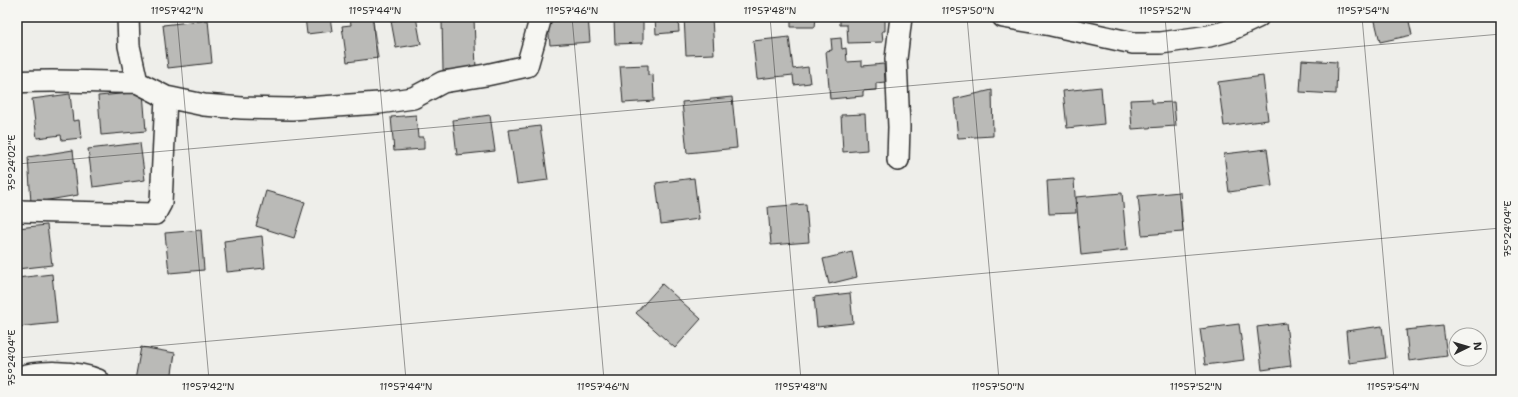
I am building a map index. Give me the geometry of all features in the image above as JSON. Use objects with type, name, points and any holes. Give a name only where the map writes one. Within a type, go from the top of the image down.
[{"type":"street","points":[[128,17],[129,46],[137,82]]},
{"type":"street","points":[[17,82],[38,80],[94,83],[137,82],[166,97],[204,105],[242,108],[292,109],[379,103],[413,98],[443,82],[527,66],[541,17]]},
{"type":"street","points":[[898,160],[899,127],[896,59],[901,17]]},
{"type":"street","points":[[1003,17],[1051,25],[1133,43],[1161,43],[1209,36],[1228,31],[1258,17]]},
{"type":"street","points":[[17,211],[155,214],[161,203],[166,97]]},
{"type":"street","points":[[17,378],[26,374],[66,373],[98,380]]},
{"type":"building","points":[[305,17],[330,17],[332,31],[307,34]]},
{"type":"building","points":[[350,17],[372,17],[378,58],[347,62],[342,26],[351,25]]},
{"type":"building","points":[[416,17],[421,44],[396,48],[391,21]]},
{"type":"building","points":[[547,17],[588,17],[590,42],[550,45]]},
{"type":"building","points":[[655,17],[678,17],[679,32],[656,34]]},
{"type":"building","points":[[684,17],[712,17],[714,54],[686,55]]},
{"type":"building","points":[[791,17],[816,17],[815,27],[791,27]]},
{"type":"building","points":[[840,17],[885,17],[885,31],[882,31],[883,42],[848,43],[847,25],[840,25]]},
{"type":"building","points":[[1374,17],[1408,17],[1412,35],[1380,42]]},
{"type":"building","points":[[474,19],[476,69],[443,70],[442,20]]},
{"type":"building","points":[[643,19],[643,43],[615,44],[614,20]]},
{"type":"building","points":[[208,20],[212,63],[168,68],[163,25]]},
{"type":"building","points":[[789,37],[793,69],[808,67],[810,83],[794,85],[793,75],[757,79],[753,41]]},
{"type":"building","points":[[841,38],[842,49],[846,48],[847,62],[862,61],[862,66],[884,64],[885,82],[876,83],[876,90],[863,91],[863,96],[830,99],[826,51],[832,50],[831,39]]},
{"type":"building","points":[[1302,60],[1337,62],[1336,94],[1300,92]]},
{"type":"building","points":[[648,65],[648,75],[653,74],[654,101],[623,103],[620,66]]},
{"type":"building","points":[[1263,76],[1268,120],[1224,126],[1218,82]]},
{"type":"building","points":[[1101,87],[1104,124],[1067,128],[1063,91]]},
{"type":"building","points":[[992,90],[993,136],[958,138],[954,99]]},
{"type":"building","points":[[143,92],[146,131],[101,135],[98,96]]},
{"type":"building","points":[[70,94],[73,121],[79,120],[81,138],[62,140],[61,135],[37,138],[32,99]]},
{"type":"building","points":[[732,97],[737,148],[687,153],[682,102]]},
{"type":"building","points":[[1152,99],[1152,103],[1174,102],[1176,126],[1132,129],[1130,100]]},
{"type":"building","points":[[865,114],[867,150],[843,152],[841,115]]},
{"type":"building","points":[[416,115],[418,137],[424,137],[424,149],[394,151],[391,117]]},
{"type":"building","points":[[490,115],[495,151],[457,155],[453,120]]},
{"type":"building","points":[[540,126],[548,180],[517,184],[509,130]]},
{"type":"building","points":[[140,143],[145,180],[93,187],[88,149]]},
{"type":"building","points":[[1267,149],[1272,186],[1229,192],[1224,154]]},
{"type":"building","points":[[73,150],[78,195],[31,203],[28,157]]},
{"type":"building","points":[[694,178],[699,219],[661,224],[656,183]]},
{"type":"building","points":[[1074,179],[1076,213],[1049,214],[1047,181]]},
{"type":"building","points":[[266,191],[305,202],[294,238],[256,226]]},
{"type":"building","points":[[1180,192],[1183,232],[1142,235],[1138,196]]},
{"type":"building","points":[[1122,193],[1127,250],[1081,255],[1076,197]]},
{"type":"building","points":[[806,204],[809,242],[771,245],[768,207]]},
{"type":"building","points":[[47,225],[52,265],[17,269],[17,228]]},
{"type":"building","points":[[201,230],[204,270],[169,273],[165,233]]},
{"type":"building","points":[[262,236],[265,268],[227,272],[224,241]]},
{"type":"building","points":[[852,252],[857,277],[829,284],[823,259]]},
{"type":"building","points":[[52,274],[57,323],[17,327],[17,278]]},
{"type":"building","points":[[662,284],[701,319],[675,348],[636,313]]},
{"type":"building","points":[[850,293],[853,323],[817,327],[814,297]]},
{"type":"building","points":[[1286,323],[1291,366],[1262,370],[1257,327]]},
{"type":"building","points":[[1239,324],[1244,360],[1205,365],[1200,329]]},
{"type":"building","points":[[1382,326],[1386,358],[1349,363],[1346,331]]},
{"type":"building","points":[[1443,326],[1447,356],[1409,361],[1406,330]]},
{"type":"building","points":[[141,347],[175,353],[171,380],[135,380]]}]
